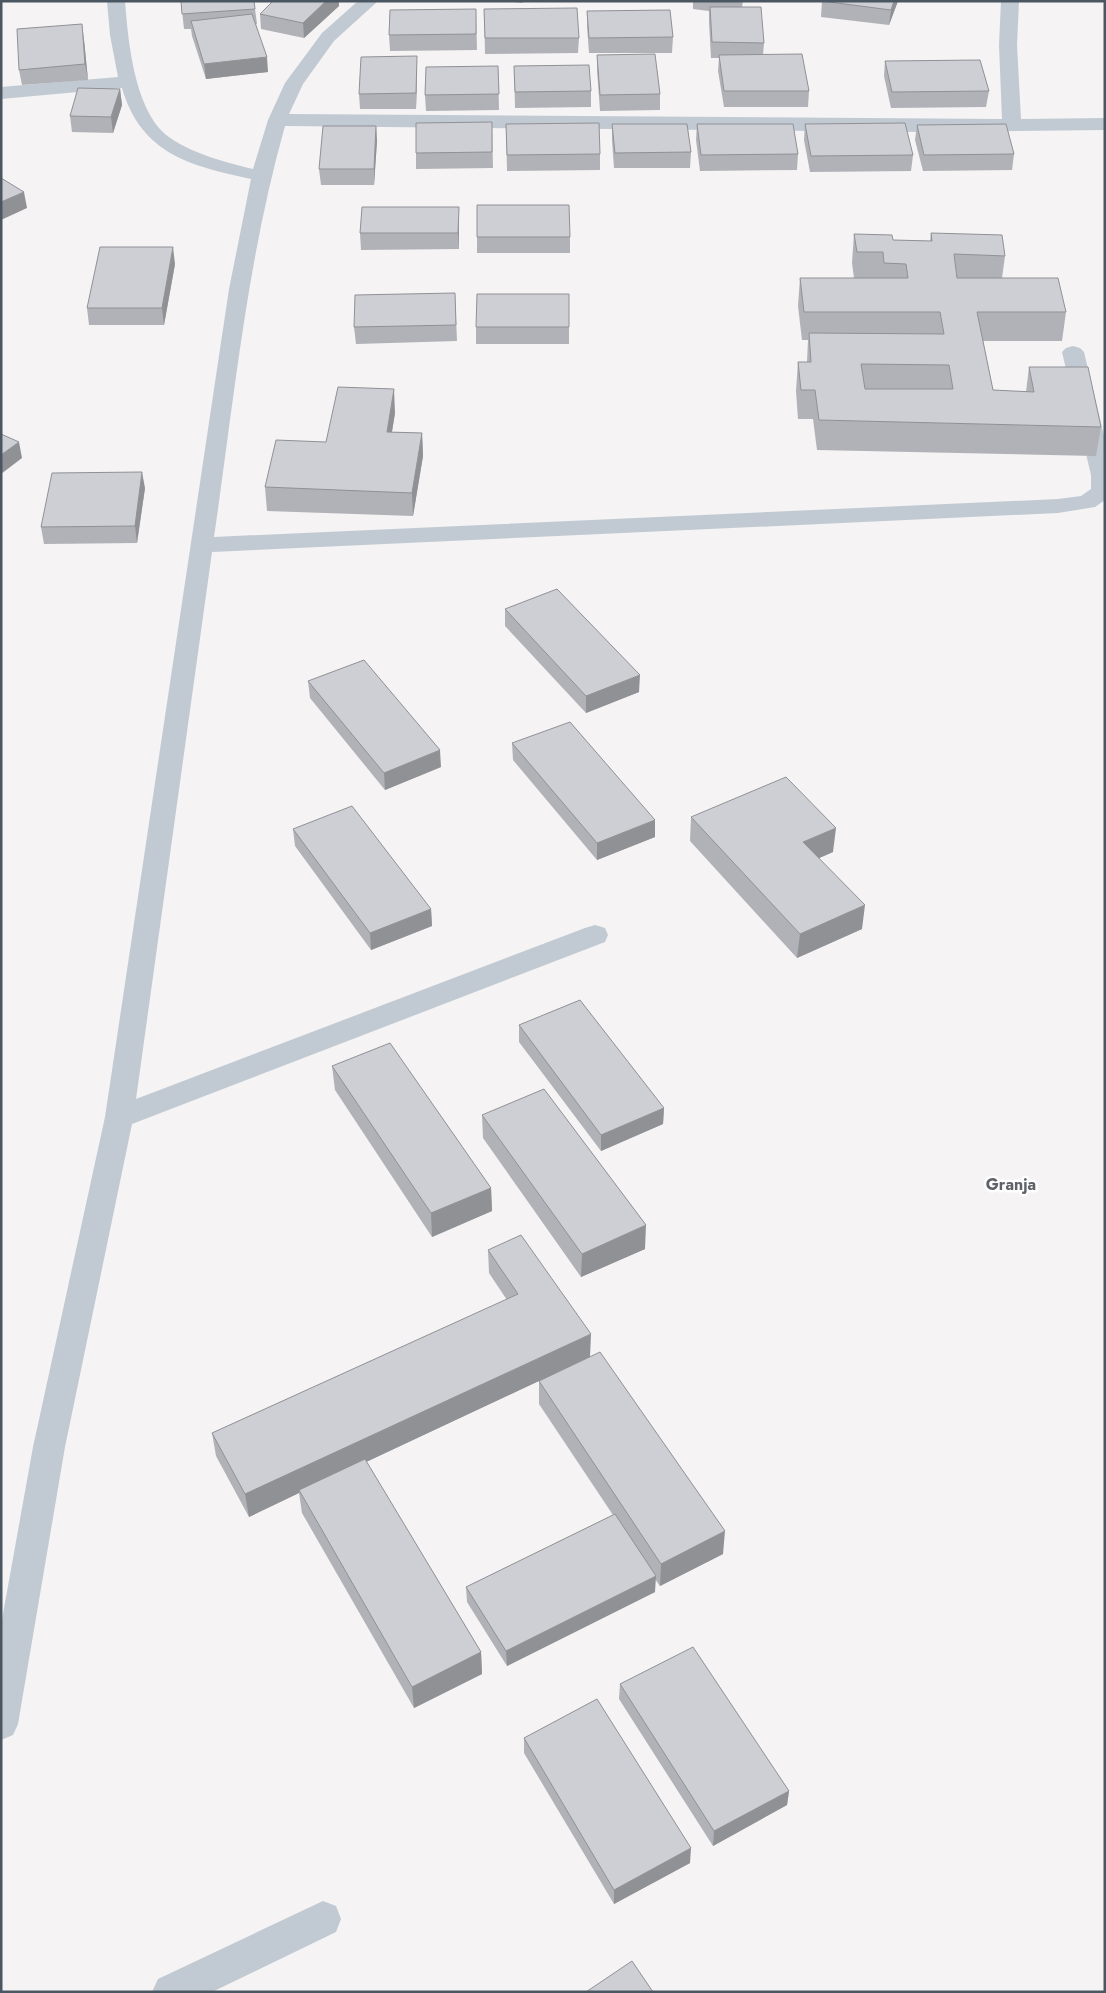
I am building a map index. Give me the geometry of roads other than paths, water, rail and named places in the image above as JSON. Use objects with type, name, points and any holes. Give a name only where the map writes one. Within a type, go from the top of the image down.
[{"type":"street","points":[[116,1],[128,82],[140,113],[158,138],[190,157],[224,168],[261,176]]},
{"type":"street","points":[[1,1724],[49,1446],[119,1117],[239,289],[261,176],[277,120],[294,83],[328,37],[369,1]]},
{"type":"street","points":[[1010,1],[1008,45],[1012,124]]},
{"type":"street","points":[[1,93],[128,82]]},
{"type":"street","points":[[277,120],[807,126],[1105,124]]},
{"type":"street","points":[[202,545],[1038,507],[1087,502],[1102,492],[1102,475],[1073,352]]},
{"type":"street","points":[[119,1117],[594,935]]},
{"type":"street","points":[[171,1992],[323,1919]]},
{"type":"district","name":"Granja","points":[[1011,1184]]}]
